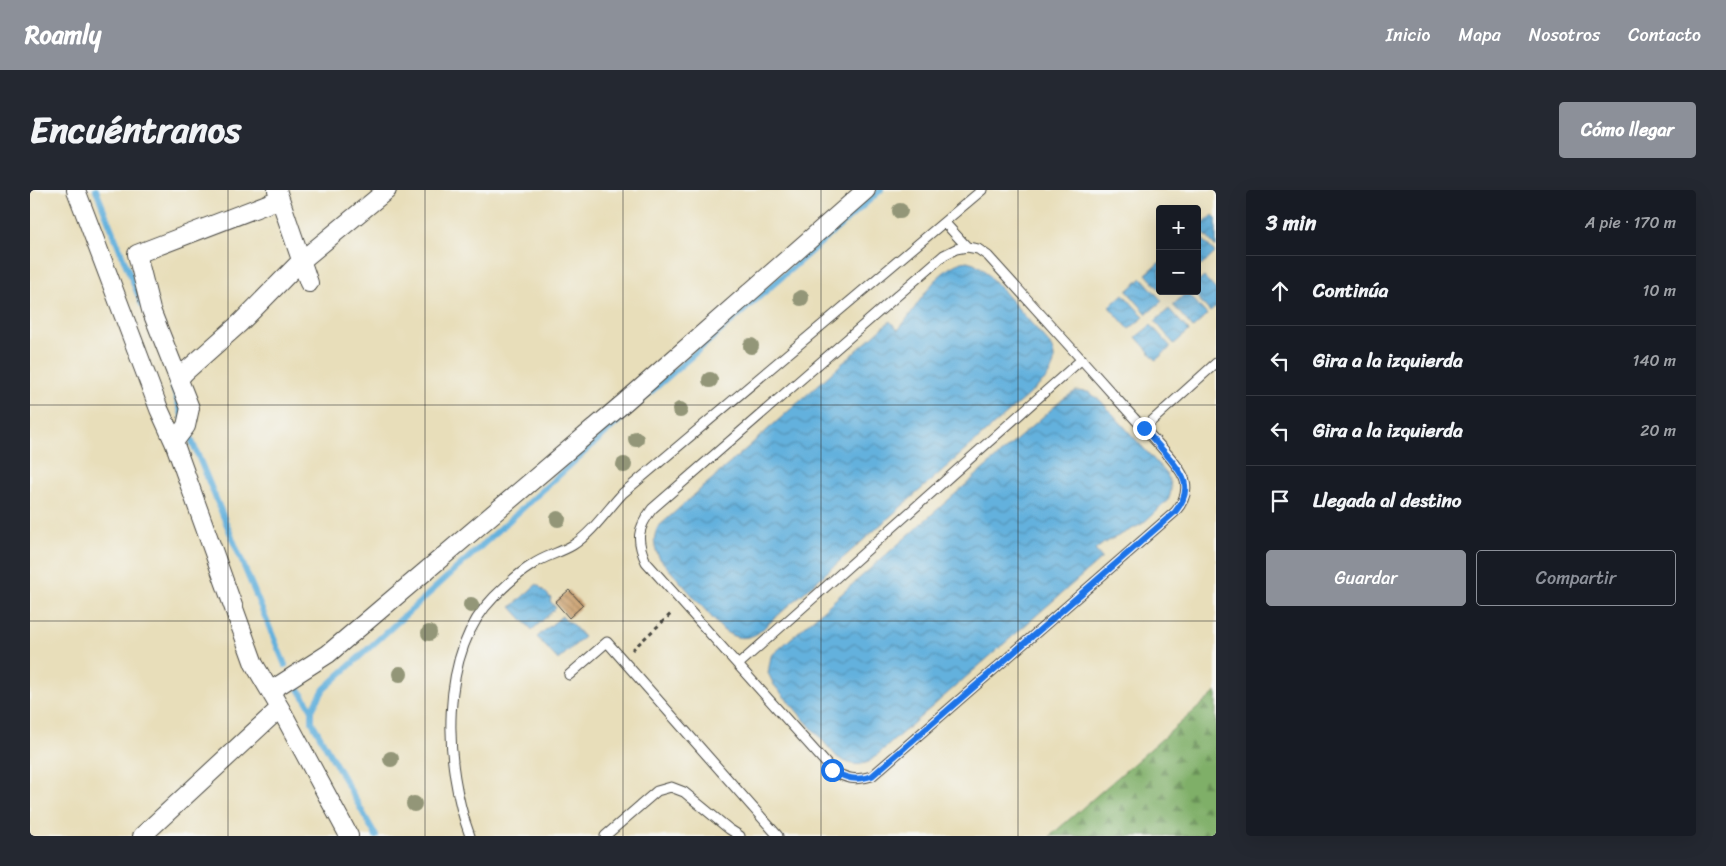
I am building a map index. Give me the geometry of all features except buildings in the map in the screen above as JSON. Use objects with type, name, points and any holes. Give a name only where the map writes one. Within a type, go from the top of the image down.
[{"type":"street","points":[[76,190],[159,409],[174,442],[254,664],[349,836]]},
{"type":"street","points":[[180,380],[185,372],[240,323],[301,261],[387,190]]},
{"type":"street","points":[[270,691],[336,647],[625,402],[866,190]]},
{"type":"street","points":[[174,442],[186,426],[190,408],[150,310],[137,254],[278,194],[309,283]]},
{"type":"street","points":[[142,836],[280,708]]},
{"type":"lane","points":[[470,836],[456,789],[451,747],[451,709],[456,670],[469,635],[480,614],[494,598],[532,564],[573,545],[586,534],[623,493],[982,190]]},
{"type":"lane","points":[[945,223],[967,247]]},
{"type":"lane","points":[[967,247],[978,249],[988,256],[1144,428],[1181,472],[1186,483],[1183,503],[872,776],[862,779],[851,779],[832,770],[646,562],[640,549],[639,534],[643,521],[652,509],[944,255],[956,249],[967,247]]},
{"type":"lane","points":[[739,664],[1082,360]]},
{"type":"lane","points":[[1144,428],[1216,363]]},
{"type":"lane","points":[[569,675],[607,642],[778,836]]},
{"type":"lane","points":[[605,836],[657,791],[671,787],[684,792],[740,836]]},
{"type":"path","points":[[622,659],[683,602]]},
{"type":"green space","points":[[1216,692],[1216,836],[1050,836]]},
{"type":"water","points":[[1213,215],[1216,218],[1216,247],[1201,230],[1201,226]]},
{"type":"water","points":[[1201,237],[1215,253],[1201,266]]},
{"type":"water","points":[[967,261],[983,269],[1048,342],[1053,352],[1054,362],[1045,380],[758,633],[740,638],[727,633],[660,559],[654,543],[658,527],[890,321],[898,330],[937,279],[956,264]]},
{"type":"water","points":[[1156,265],[1156,285],[1146,274]]},
{"type":"water","points":[[1204,277],[1216,290],[1216,307],[1210,312],[1195,295],[1201,295],[1201,280]]},
{"type":"water","points":[[1142,278],[1162,301],[1147,314],[1127,291]]},
{"type":"water","points":[[1123,294],[1144,317],[1129,329],[1109,307]]},
{"type":"water","points":[[1184,295],[1190,295],[1207,315],[1193,328],[1173,305]]},
{"type":"water","points":[[1169,309],[1189,331],[1174,344],[1155,321]]},
{"type":"water","points":[[1151,325],[1171,347],[1156,360],[1136,337]]},
{"type":"water","points":[[1076,391],[1088,392],[1100,400],[1166,473],[1171,486],[1168,500],[1142,524],[1104,543],[1095,550],[1102,558],[869,762],[852,764],[837,757],[774,685],[768,673],[771,656],[1063,399]]},
{"type":"water","points":[[537,584],[551,598],[550,601],[556,608],[532,630],[511,607]]},
{"type":"water","points":[[562,616],[584,637],[558,660],[537,637]]},
{"type":"waterway","points":[[96,190],[142,305]]},
{"type":"waterway","points":[[376,836],[312,722],[312,710],[324,689],[644,398],[881,190]]},
{"type":"waterway","points":[[172,384],[183,418]]},
{"type":"waterway","points":[[187,429],[285,665]]},
{"type":"waterway","points":[[297,686],[312,710]]},
{"type":"route","points":[[832,770],[851,779],[862,779],[872,776],[1175,512],[1183,503],[1186,483],[1181,472],[1144,428]]}]
